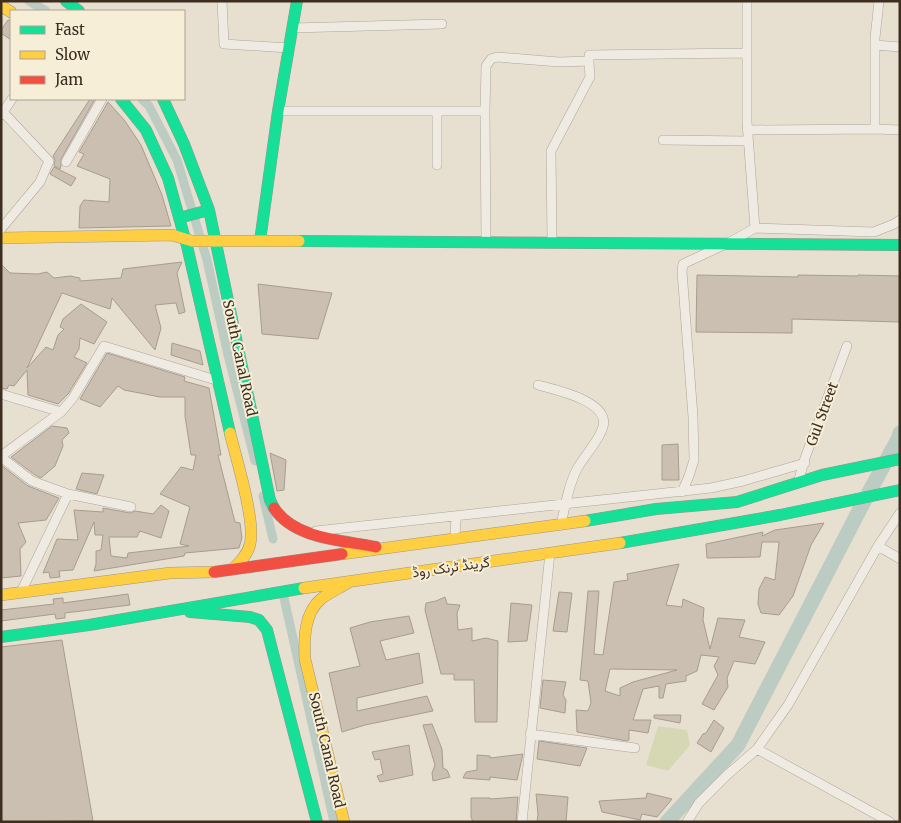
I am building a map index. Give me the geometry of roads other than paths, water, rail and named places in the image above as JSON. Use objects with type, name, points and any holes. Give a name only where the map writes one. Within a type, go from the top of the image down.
[{"type":"main road","points":[[66,1],[78,10]]},
{"type":"main road","points":[[260,242],[278,111],[297,1]]},
{"type":"main road","points":[[122,100],[146,130],[168,178],[189,240],[218,381],[251,524],[249,550],[238,565]]},
{"type":"main road","name":"South Canal Road","points":[[162,100],[184,144],[208,210],[270,500],[274,509],[282,519],[297,528],[382,548]]},
{"type":"main road","points":[[180,218],[208,210]]},
{"type":"main road","points":[[1,238],[172,235],[189,240],[260,242],[730,242],[900,245]]},
{"type":"main road","name":"گرینڈ ٹرنک روڈ","points":[[1,595],[170,573],[210,573],[238,565],[256,566],[455,538],[509,521],[562,525],[656,509],[737,502],[822,475],[900,459]]},
{"type":"main road","name":"گرینڈ ٹرنک روڈ","points":[[1,638],[63,630],[353,580],[664,535],[824,508],[900,490]]},
{"type":"main road","points":[[614,516],[635,524],[667,521],[670,529],[664,535]]},
{"type":"main road","name":"South Canal Road","points":[[344,822],[305,659],[305,639],[309,617],[319,600],[353,580]]},
{"type":"main road","points":[[171,611],[250,617],[259,620],[264,625],[270,638],[317,822]]},
{"type":"street","points":[[222,1],[224,44],[289,48]]},
{"type":"street","points":[[747,1],[748,141],[755,228]]},
{"type":"street","points":[[875,129],[875,45],[879,1]]},
{"type":"street","points":[[292,28],[442,24]]},
{"type":"street","points":[[875,45],[900,47]]},
{"type":"street","points":[[552,242],[551,151],[590,77],[589,55],[747,53]]},
{"type":"street","points":[[486,241],[486,66],[491,58],[497,57],[559,62],[589,61]]},
{"type":"street","points":[[1,229],[40,182],[49,161],[2,114],[11,100]]},
{"type":"street","points":[[66,162],[101,100]]},
{"type":"street","points":[[278,111],[485,111]]},
{"type":"street","points":[[437,112],[437,165]]},
{"type":"street","points":[[748,130],[900,130]]},
{"type":"street","points":[[663,140],[748,141]]},
{"type":"street","points":[[682,492],[694,460],[683,264],[755,228],[874,232],[900,220]]},
{"type":"street","points":[[132,507],[68,494],[28,479],[1,456],[61,412],[73,398],[104,346],[218,381]]},
{"type":"street","name":"Gul Street","points":[[798,483],[847,346]]},
{"type":"street","points":[[538,385],[577,396],[599,410],[604,419],[603,428],[576,471],[565,504],[562,525]]},
{"type":"street","points":[[1,394],[61,412]]},
{"type":"street","points":[[309,532],[456,516],[509,521],[565,504],[650,496],[743,482],[805,463]]},
{"type":"street","points":[[24,588],[68,494]]},
{"type":"street","points":[[614,516],[650,496]]},
{"type":"street","points":[[687,822],[699,803],[726,775],[758,749],[788,705],[878,546],[900,513]]},
{"type":"street","points":[[455,538],[456,516]]},
{"type":"street","points":[[878,546],[900,559]]},
{"type":"street","points":[[522,822],[550,553]]},
{"type":"street","points":[[530,734],[635,748]]},
{"type":"street","points":[[758,749],[890,822]]},
{"type":"waterway","points":[[29,1],[44,10]]},
{"type":"waterway","points":[[143,100],[149,106],[177,160],[207,260],[228,355],[255,461]]},
{"type":"waterway","points":[[667,822],[738,745],[900,433]]},
{"type":"waterway","points":[[263,496],[273,539]]},
{"type":"waterway","points":[[284,598],[334,822]]}]
